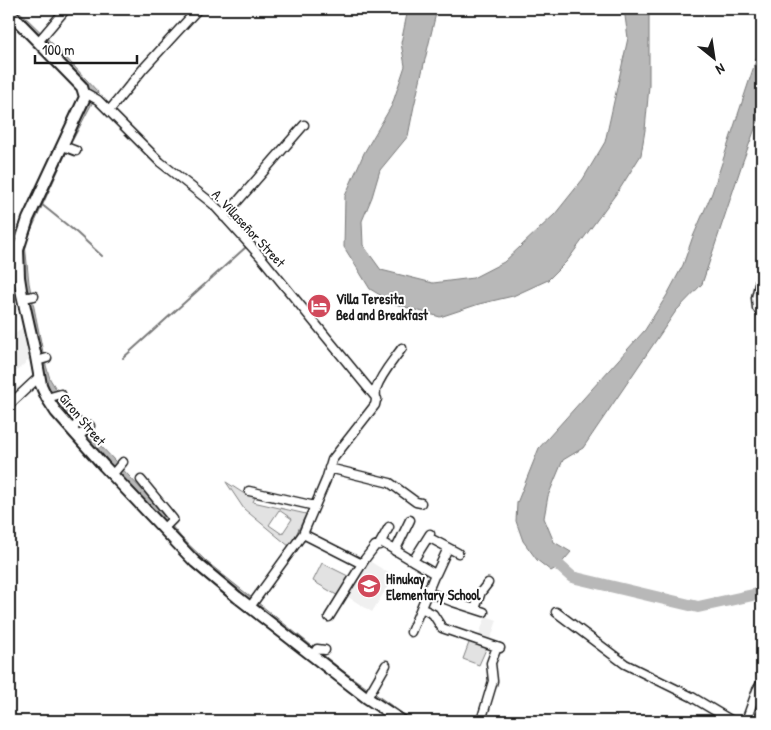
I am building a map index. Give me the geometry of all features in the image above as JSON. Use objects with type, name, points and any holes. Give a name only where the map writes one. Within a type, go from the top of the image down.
[{"type":"street","points":[[40,39],[66,9]]},
{"type":"street","points":[[109,111],[143,69],[198,9]]},
{"type":"street","points":[[9,12],[40,39],[87,94]]},
{"type":"street","name":"A. Villaseñor Street","points":[[87,94],[98,100],[160,162],[213,204],[260,256],[376,399]]},
{"type":"street","name":"Giron Street","points":[[87,94],[69,148],[26,224],[18,252],[19,277],[41,360],[39,377],[48,398],[56,412],[80,429],[117,469],[195,562],[317,652],[402,721]]},
{"type":"street","points":[[224,217],[304,126]]},
{"type":"street","points":[[9,261],[18,252]]},
{"type":"street","points":[[762,271],[756,298],[757,308],[762,314]]},
{"type":"street","points":[[24,298],[34,296]]},
{"type":"street","points":[[252,604],[303,534],[332,460],[375,404],[375,391],[380,379],[402,348]]},
{"type":"street","points":[[9,405],[39,377]]},
{"type":"street","points":[[48,398],[61,394]]},
{"type":"street","points":[[329,468],[390,483],[416,502],[421,503]]},
{"type":"street","points":[[141,480],[173,519],[166,526]]},
{"type":"street","points":[[249,491],[315,506]]},
{"type":"street","points":[[395,551],[410,520]]},
{"type":"street","points":[[379,545],[390,527]]},
{"type":"street","points":[[303,534],[362,564]]},
{"type":"street","points":[[413,561],[429,535],[458,553]]},
{"type":"street","points":[[329,618],[362,564],[375,546],[383,543],[435,574],[412,632]]},
{"type":"street","points":[[436,574],[448,548]]},
{"type":"street","points":[[475,609],[481,592],[488,583]]},
{"type":"street","points":[[428,592],[484,612]]},
{"type":"street","points":[[421,608],[433,614],[442,628],[498,648],[491,663],[493,681],[480,721]]},
{"type":"street","points":[[556,612],[624,664],[692,697],[732,721]]},
{"type":"street","points":[[370,694],[386,665]]},
{"type":"street","points":[[746,721],[757,690],[762,682]]},
{"type":"shaded area","points":[[11,9],[17,9],[98,92],[68,149],[25,244],[29,283],[50,379],[73,416],[143,491],[181,537],[207,562],[342,670],[413,721],[407,721],[360,687],[205,568],[68,421],[44,389],[23,289],[22,246],[88,100]]},
{"type":"shaded area","points":[[408,9],[437,9],[408,136],[380,170],[362,221],[363,245],[381,270],[433,283],[473,278],[504,262],[555,214],[583,179],[605,142],[628,38],[624,9],[649,9],[649,86],[645,130],[641,155],[621,187],[567,261],[548,280],[513,296],[479,304],[440,317],[395,304],[370,289],[344,247],[345,196],[364,153],[392,105],[405,66],[401,43]]},
{"type":"shaded area","points":[[762,42],[762,110],[702,284],[676,311],[583,448],[563,460],[548,496],[544,518],[554,542],[571,552],[559,566],[551,571],[537,560],[523,541],[516,521],[517,503],[539,448],[645,330],[683,265],[712,193]]},
{"type":"shaded area","points":[[27,323],[32,357],[10,377],[20,390],[9,401],[9,340]]},
{"type":"shaded area","points":[[226,482],[243,493],[256,495],[253,502],[306,514],[290,547],[244,509]],"holes":[[[279,510],[292,519],[282,534],[269,525]]]},
{"type":"shaded area","name":"Hinukay Elementary School","points":[[366,559],[394,576],[372,612],[345,595]]},
{"type":"shaded area","points":[[322,563],[352,578],[340,597],[313,581]]},
{"type":"shaded area","points":[[486,616],[497,620],[490,641],[478,637]]},
{"type":"shaded area","points":[[470,640],[487,647],[479,665],[463,659]]},
{"type":"waterway","points":[[41,204],[102,256]]},
{"type":"waterway","points":[[123,358],[246,247]]},
{"type":"waterway","points":[[546,554],[572,577],[698,607],[762,593]]},
{"type":"waterway","points":[[751,721],[761,690]]},
{"type":"place","name":"Villa Teresita Bed and Breakfast","points":[[319,306]]},
{"type":"place","name":"Hinukay Elementary School","points":[[369,586]]}]
